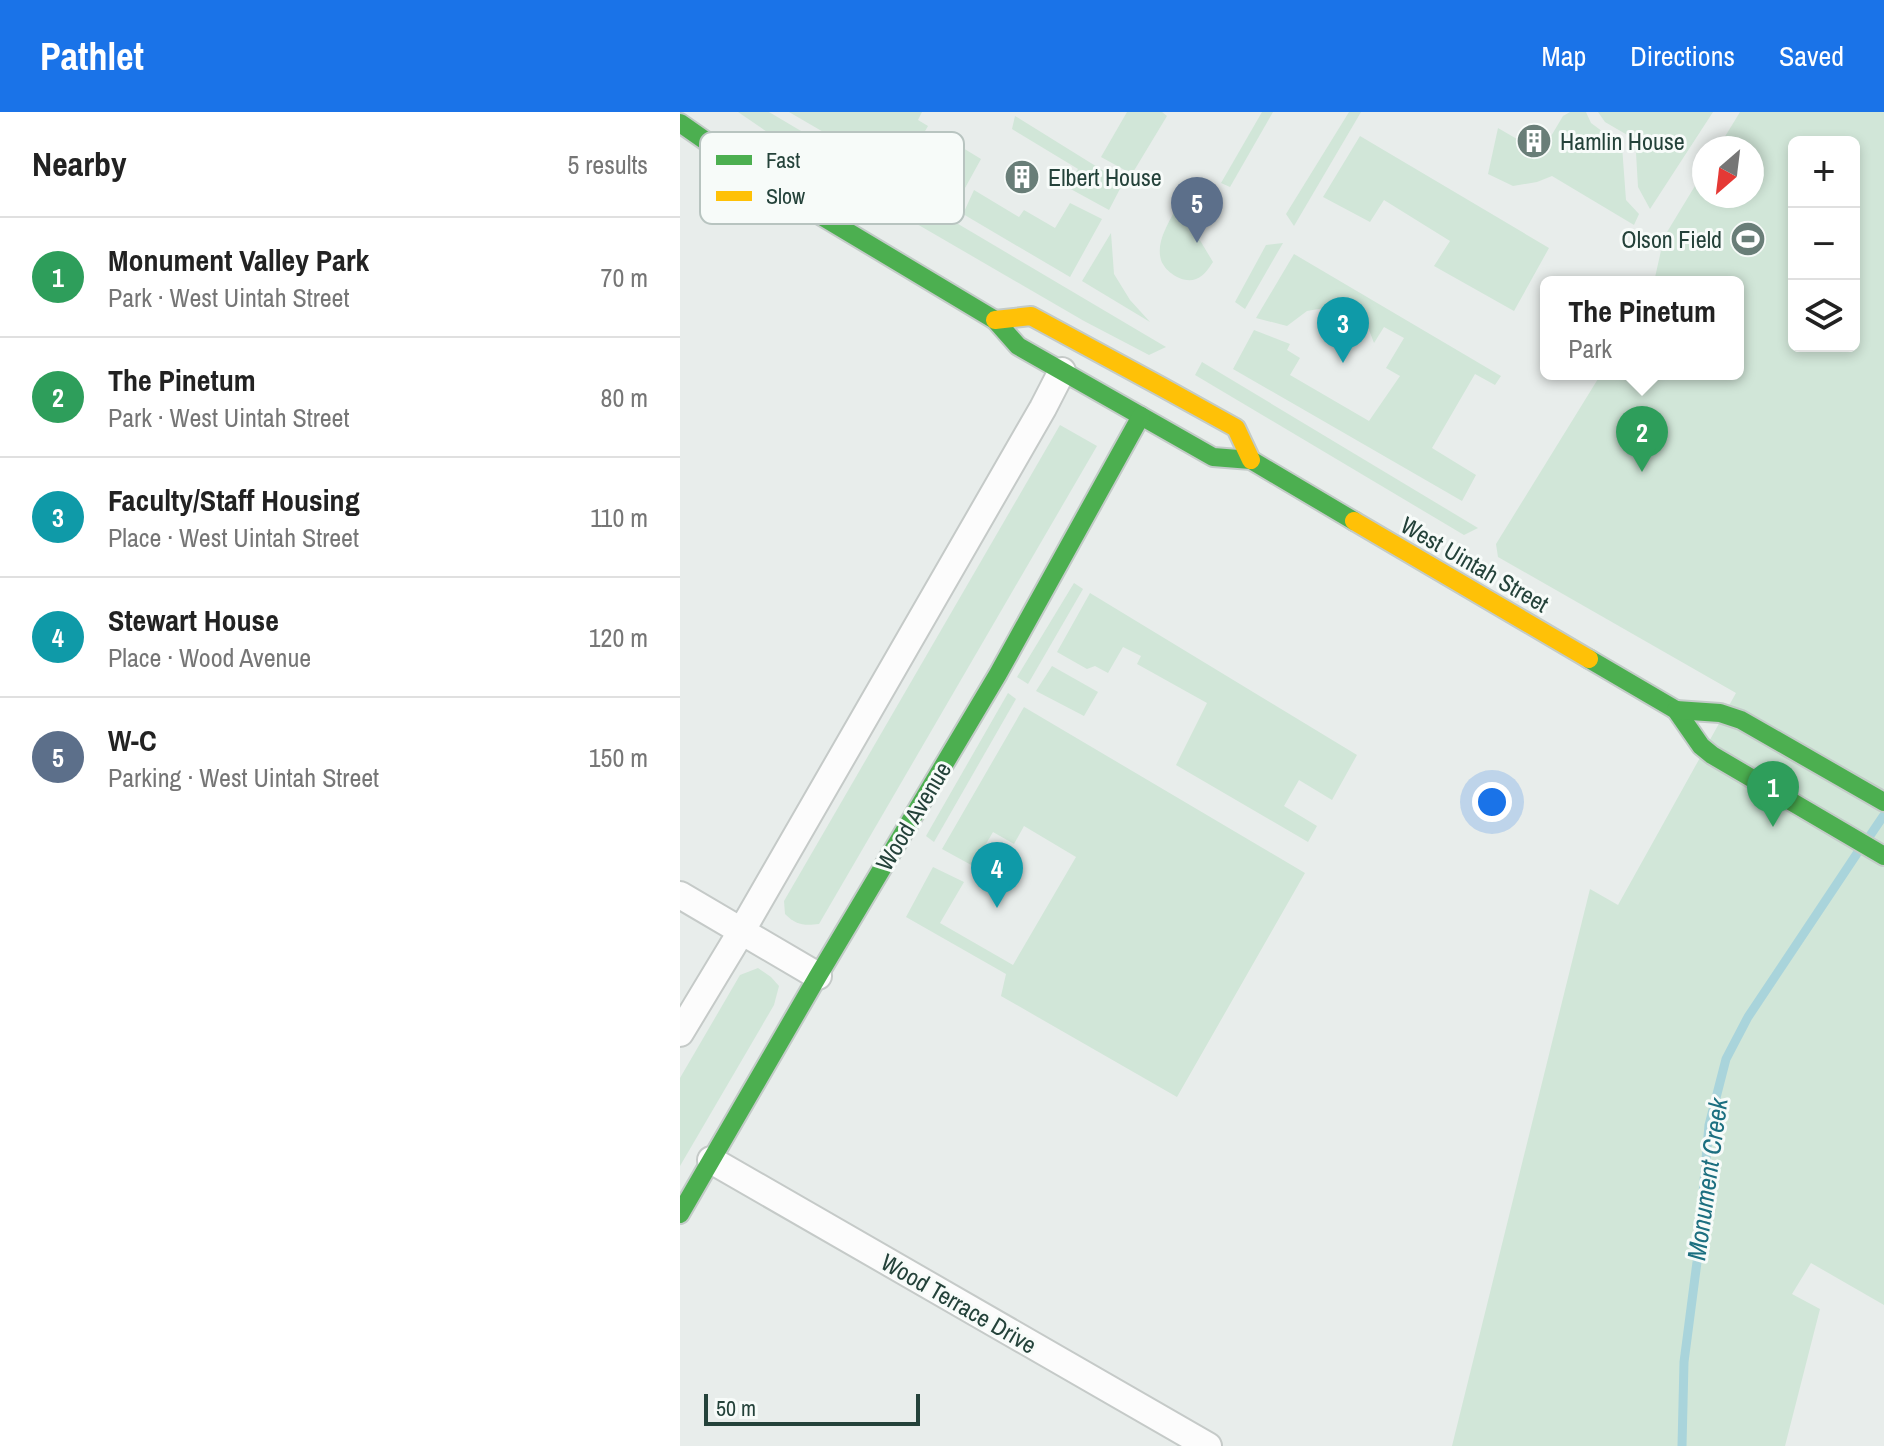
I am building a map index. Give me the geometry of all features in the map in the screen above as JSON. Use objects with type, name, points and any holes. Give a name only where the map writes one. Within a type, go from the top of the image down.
[{"type":"main road","name":"West Uintah Street","points":[[680,123],[700,138]]},
{"type":"main road","points":[[680,135],[700,144]]},
{"type":"main road","name":"West Uintah Street","points":[[838,224],[995,320],[1018,346],[1213,457],[1251,460],[1676,710],[1701,746],[1712,755],[1884,856]]},
{"type":"main road","points":[[995,320],[1031,316],[1187,401],[1236,428],[1251,460]]},
{"type":"main road","name":"Wood Avenue","points":[[680,1214],[998,674],[1141,416]]},
{"type":"main road","name":"West Uintah Street","points":[[1676,710],[1720,713],[1741,720],[1884,802]]},
{"type":"street","points":[[680,1033],[1062,371]]},
{"type":"street","points":[[680,895],[818,976]]},
{"type":"street","name":"Wood Terrace Drive","points":[[711,1160],[1208,1446]]},
{"type":"green space","points":[[738,112],[769,112],[803,132],[767,132]]},
{"type":"green space","points":[[789,112],[922,112],[918,120],[928,126],[924,132],[823,132]]},
{"type":"green space","points":[[1127,112],[1162,112],[1167,116],[1132,174],[1101,157]]},
{"type":"green space","points":[[1262,112],[1273,112],[1230,187],[1221,183]]},
{"type":"green space","points":[[1349,112],[1361,112],[1294,226],[1286,214]]},
{"type":"green space","points":[[1570,112],[1586,112],[1591,123],[1622,146],[1626,200],[1639,214],[1634,225],[1552,176],[1513,186],[1488,174],[1498,128],[1541,153],[1563,116]]},
{"type":"green space","points":[[1598,112],[1713,112],[1697,136],[1692,136],[1692,144],[1650,209],[1638,187],[1636,153],[1629,136],[1605,122]]},
{"type":"green space","points":[[1740,112],[1884,112],[1884,1305],[1811,1263],[1792,1294],[1820,1309],[1785,1446],[1452,1446],[1590,889],[1618,905],[1736,693],[1498,557],[1496,544],[1597,380],[1744,380],[1744,276],[1655,276],[1664,237],[1692,191],[1692,208],[1764,208],[1764,136],[1725,136]]},
{"type":"green space","points":[[1015,116],[1123,183],[1109,210],[1067,187],[1078,169],[1012,129]]},
{"type":"green space","points":[[1360,136],[1549,248],[1514,311],[1434,266],[1450,241],[1384,200],[1370,222],[1323,197]]},
{"type":"green space","points":[[964,149],[981,159],[964,190]]},
{"type":"green space","points":[[974,190],[1019,217],[1024,210],[1055,228],[1070,203],[1102,219],[1070,277],[964,212]]},
{"type":"green space","points":[[1174,212],[1203,228],[1198,237],[1213,262],[1196,279],[1186,280],[1175,276],[1161,260],[1161,241]]},
{"type":"green space","points":[[917,224],[958,224],[1166,347],[1149,355]]},
{"type":"green space","points":[[1111,233],[1114,274],[1130,300],[1150,322],[1082,281]]},
{"type":"green space","points":[[1283,243],[1245,309],[1235,302],[1266,245]]},
{"type":"green space","points":[[1294,254],[1501,376],[1495,385],[1475,374],[1432,448],[1476,475],[1462,501],[1233,369],[1254,330],[1290,344],[1287,350],[1300,358],[1290,375],[1369,421],[1400,376],[1386,368],[1404,338],[1384,327],[1374,343],[1364,317],[1342,305],[1307,311],[1287,326],[1256,318]]},
{"type":"green space","points":[[1202,362],[1478,528],[1464,535],[1195,375]]},
{"type":"green space","points":[[1060,425],[1097,446],[819,924],[797,923],[785,914],[784,901]]},
{"type":"green space","points":[[1074,583],[1083,589],[1028,684],[1017,677]]},
{"type":"green space","points":[[1090,593],[1357,755],[1332,800],[1299,780],[1284,806],[1317,826],[1308,842],[1176,765],[1207,703],[1137,664],[1141,656],[1123,647],[1108,673],[1095,666],[1087,669],[1057,652]]},
{"type":"green space","points":[[1052,666],[1098,692],[1084,716],[1036,691]]},
{"type":"green space","points":[[1008,693],[1016,699],[934,842],[926,836]]},
{"type":"green space","points":[[1024,707],[1305,873],[1177,1097],[1001,996],[1006,974],[906,917],[933,867],[964,882],[940,923],[1013,965],[1076,857],[1024,826],[1014,844],[993,832],[973,866],[942,849]]},
{"type":"green space","points":[[758,968],[779,986],[774,1005],[680,1166],[680,1078],[740,975]]},
{"type":"waterway","name":"Monument Creek","points":[[1867,840],[1884,815]]},
{"type":"waterway","name":"Monument Creek","points":[[1682,1446],[1684,1362],[1697,1262],[1709,1125],[1726,1059],[1748,1017],[1858,852]]},
{"type":"traffic: fast","points":[[680,123],[700,137]]},
{"type":"traffic: fast","points":[[835,224],[995,320],[1018,346],[1213,457],[1251,460],[1354,521]]},
{"type":"traffic: fast","points":[[680,1214],[998,674],[1141,416]]},
{"type":"traffic: fast","points":[[1589,659],[1676,710],[1701,746],[1712,755],[1884,856]]},
{"type":"traffic: fast","points":[[1676,710],[1720,713],[1741,720],[1884,802]]},
{"type":"traffic: slow","points":[[995,320],[1031,316],[1162,387],[1236,428],[1251,460]]},
{"type":"traffic: slow","points":[[1354,521],[1589,659]]},
{"type":"place","name":"Hamlin House","points":[[1534,141]]},
{"type":"place","name":"Elbert House","points":[[1022,177]]},
{"type":"place","name":"Olson Field","points":[[1748,239]]},
{"type":"place","name":"W-C","points":[[1197,243]]},
{"type":"place","name":"Faculty/Staff Housing","points":[[1343,363]]},
{"type":"place","name":"The Pinetum","points":[[1642,472]]},
{"type":"place","name":"Monument Valley Park","points":[[1773,827]]},
{"type":"place","name":"Stewart House","points":[[997,908]]}]
